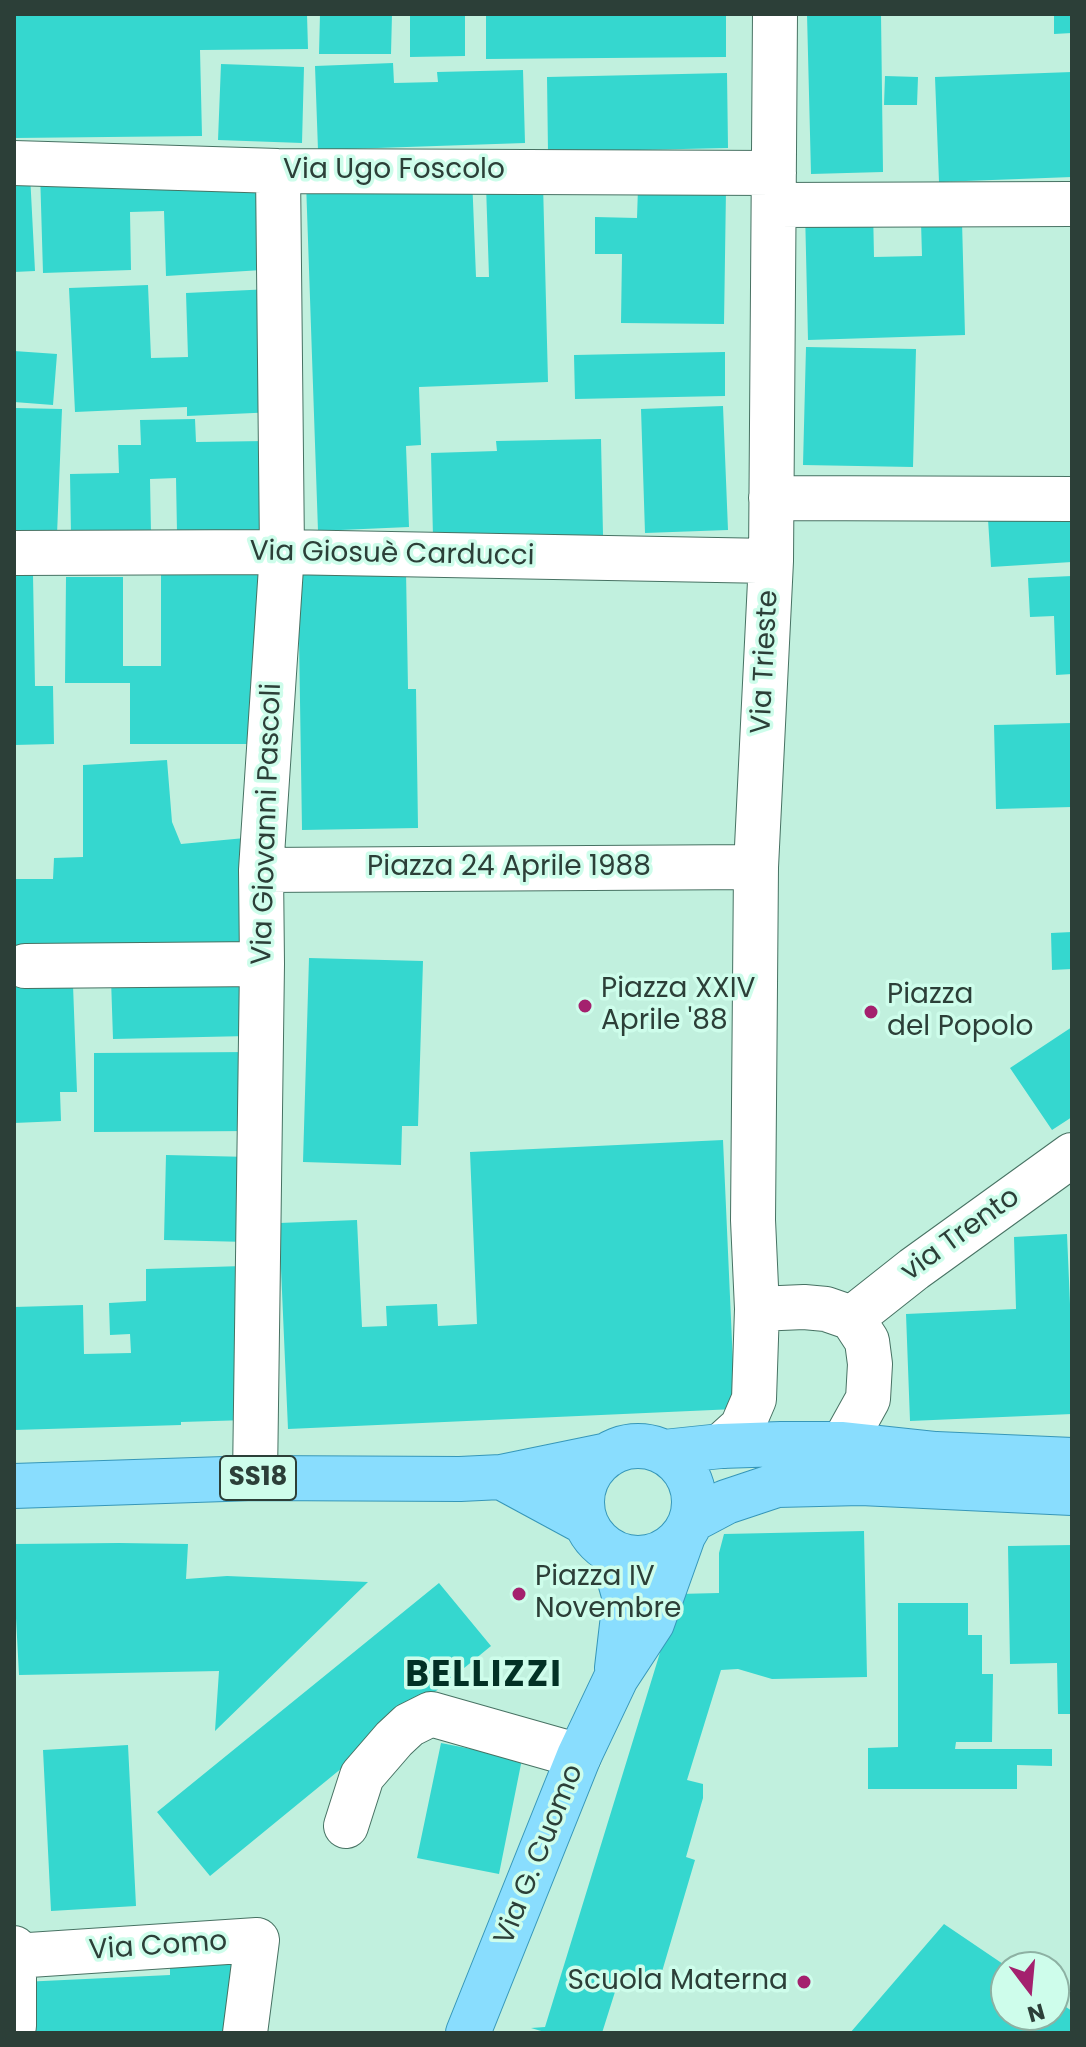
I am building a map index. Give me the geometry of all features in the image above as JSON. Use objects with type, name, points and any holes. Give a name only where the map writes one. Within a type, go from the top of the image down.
[{"type":"main road","name":"SS18","points":[[14,1486],[255,1478],[501,1477],[608,1455],[626,1448],[646,1447],[664,1452],[721,1446],[843,1444]]},
{"type":"main road","points":[[843,1444],[936,1454],[1072,1460]]},
{"type":"main road","points":[[664,1452],[680,1464],[690,1481],[694,1500],[687,1528]]},
{"type":"main road","points":[[599,1537],[582,1504],[585,1485],[594,1468],[608,1455]]},
{"type":"main road","points":[[501,1477],[631,1558],[650,1557],[668,1550],[687,1528],[726,1502],[777,1485],[861,1483],[1072,1493]]},
{"type":"main road","name":"Via G. Cuomo","points":[[468,2033],[579,1756],[616,1678],[652,1623],[687,1528]]},
{"type":"main road","name":"Via G. Cuomo","points":[[599,1537],[625,1599],[616,1678]]},
{"type":"street","name":"Via Trieste","points":[[721,1446],[742,1427],[754,1399],[757,1309],[753,1220],[756,867],[771,561],[775,14]]},
{"type":"street","name":"Via Ugo Foscolo","points":[[14,163],[774,189],[1072,204]]},
{"type":"street","name":"Via Giovanni Pascoli","points":[[255,1478],[261,870],[282,552],[278,171]]},
{"type":"street","points":[[771,498],[1072,499]]},
{"type":"street","name":"Via Giosuè Carducci","points":[[14,553],[282,552],[771,561]]},
{"type":"street","name":"Piazza 24 Aprile 1988","points":[[261,870],[756,867]]},
{"type":"street","points":[[25,966],[262,964]]},
{"type":"street","name":"via Trento","points":[[852,1318],[914,1269],[1072,1155]]},
{"type":"street","points":[[757,1309],[826,1309],[852,1318],[867,1341],[870,1364],[868,1399],[843,1444],[777,1485]]},
{"type":"street","points":[[346,1826],[362,1776],[401,1732],[431,1714],[579,1756]]},
{"type":"street","name":"Via Como","points":[[14,1956],[257,1940],[245,2033]]},
{"type":"street","points":[[14,1948],[14,2026]]},
{"type":"building","points":[[14,14],[307,14],[308,49],[200,50],[202,136],[14,138]]},
{"type":"building","points":[[320,14],[392,14],[391,54],[319,54]]},
{"type":"building","points":[[410,14],[465,14],[465,56],[410,57]]},
{"type":"building","points":[[486,14],[726,14],[726,57],[486,59]]},
{"type":"building","points":[[807,14],[881,14],[883,172],[811,174]]},
{"type":"building","points":[[1054,14],[1072,14],[1072,33],[1054,34]]},
{"type":"building","points":[[393,63],[394,83],[438,82],[437,72],[523,70],[525,143],[318,150],[315,66]]},
{"type":"building","points":[[221,64],[304,67],[302,143],[218,140]]},
{"type":"building","points":[[1072,72],[1072,177],[939,182],[935,77]]},
{"type":"building","points":[[727,73],[728,148],[548,152],[547,77]]},
{"type":"building","points":[[885,76],[918,77],[917,105],[884,105]]},
{"type":"building","points":[[40,171],[263,177],[262,270],[166,276],[164,211],[130,212],[131,270],[43,273]]},
{"type":"building","points":[[30,174],[35,271],[14,272],[14,175]]},
{"type":"building","points":[[472,176],[476,277],[489,277],[486,185],[543,183],[548,382],[419,387],[421,445],[406,446],[409,527],[318,531],[306,182]]},
{"type":"building","points":[[638,188],[726,189],[724,324],[621,323],[622,254],[595,254],[595,217],[637,218]]},
{"type":"building","points":[[873,208],[874,257],[922,256],[921,222],[962,221],[965,335],[808,340],[805,210]]},
{"type":"building","points":[[148,285],[151,358],[188,357],[186,293],[271,289],[276,412],[187,416],[187,407],[75,412],[69,288]]},
{"type":"building","points":[[806,347],[916,349],[913,467],[803,465]]},
{"type":"building","points":[[14,351],[57,354],[53,405],[14,402]]},
{"type":"building","points":[[725,352],[725,396],[575,399],[574,355]]},
{"type":"building","points":[[723,406],[728,530],[645,533],[641,409]]},
{"type":"building","points":[[14,408],[62,409],[57,535],[14,533]]},
{"type":"building","points":[[195,419],[196,442],[266,441],[268,531],[177,532],[176,478],[150,479],[151,533],[71,535],[70,474],[119,473],[118,445],[141,445],[140,420]]},
{"type":"building","points":[[601,439],[603,535],[433,537],[431,453],[497,451],[496,441]]},
{"type":"building","points":[[1072,514],[1072,562],[991,567],[988,519]]},
{"type":"building","points":[[406,570],[408,689],[416,689],[418,828],[302,830],[298,572]]},
{"type":"building","points":[[161,571],[265,571],[265,744],[130,744],[130,683],[65,683],[66,577],[123,577],[123,666],[161,666]]},
{"type":"building","points":[[14,575],[33,575],[35,686],[53,686],[54,744],[14,745]]},
{"type":"building","points":[[1072,576],[1072,674],[1056,675],[1054,616],[1030,617],[1028,578]]},
{"type":"building","points":[[1072,723],[1072,807],[996,809],[994,725]]},
{"type":"building","points":[[167,760],[172,822],[181,844],[245,838],[247,945],[14,956],[14,879],[53,879],[54,858],[83,857],[83,765]]},
{"type":"building","points":[[1072,932],[1072,969],[1052,970],[1051,933]]},
{"type":"building","points":[[309,958],[423,961],[418,1126],[402,1126],[401,1165],[303,1162]]},
{"type":"building","points":[[247,976],[248,1036],[113,1039],[111,979]]},
{"type":"building","points":[[73,985],[77,1092],[60,1092],[61,1121],[14,1123],[14,987]]},
{"type":"building","points":[[1072,1027],[1072,1117],[1052,1130],[1010,1068]]},
{"type":"building","points":[[252,1052],[253,1131],[94,1132],[94,1053]]},
{"type":"building","points":[[723,1140],[735,1409],[288,1429],[279,1223],[357,1220],[362,1327],[387,1326],[386,1306],[437,1304],[438,1326],[477,1324],[470,1152]]},
{"type":"building","points":[[166,1155],[250,1157],[248,1242],[164,1240]]},
{"type":"building","points":[[1067,1234],[1072,1414],[910,1421],[906,1314],[1016,1309],[1014,1237]]},
{"type":"building","points":[[243,1266],[247,1420],[14,1430],[14,1307],[83,1305],[84,1354],[131,1353],[130,1334],[110,1335],[109,1303],[146,1301],[146,1269]]},
{"type":"building","points":[[864,1531],[867,1677],[772,1679],[738,1669],[721,1670],[687,1780],[703,1784],[703,1798],[686,1857],[695,1860],[661,1975],[620,1976],[602,2033],[548,2033],[531,2028],[545,2027],[678,1594],[719,1593],[719,1553],[724,1534]]},
{"type":"building","points":[[14,1544],[188,1544],[186,1579],[227,1576],[368,1582],[215,1731],[219,1671],[19,1675]]},
{"type":"building","points":[[1072,1545],[1072,1714],[1058,1714],[1057,1663],[1010,1664],[1008,1546]]},
{"type":"building","points":[[439,1583],[491,1646],[210,1876],[157,1812]]},
{"type":"building","points":[[898,1603],[968,1603],[968,1635],[982,1635],[982,1674],[993,1674],[992,1742],[956,1742],[955,1749],[1052,1749],[1052,1766],[1017,1765],[1017,1789],[868,1789],[868,1748],[898,1747]]},
{"type":"building","points":[[441,1743],[522,1759],[499,1874],[417,1858]]},
{"type":"building","points":[[128,1745],[136,1906],[51,1911],[43,1750]]},
{"type":"building","points":[[944,1924],[990,1955],[990,2031],[1070,2031],[1070,2010],[1072,2011],[1072,2033],[850,2033]]},
{"type":"building","points":[[238,1958],[235,2033],[23,2033],[22,1982],[170,1975],[170,1960]]},
{"type":"place","name":"Piazza XXIV Aprile '88","points":[[585,1006]]},
{"type":"place","name":"Piazza del Popolo","points":[[871,1012]]},
{"type":"place","name":"Piazza IV Novembre","points":[[519,1594]]},
{"type":"place","name":"Scuola Materna","points":[[804,1982]]},
{"type":"district","name":"BELLIZZI","points":[[484,1677]]}]
